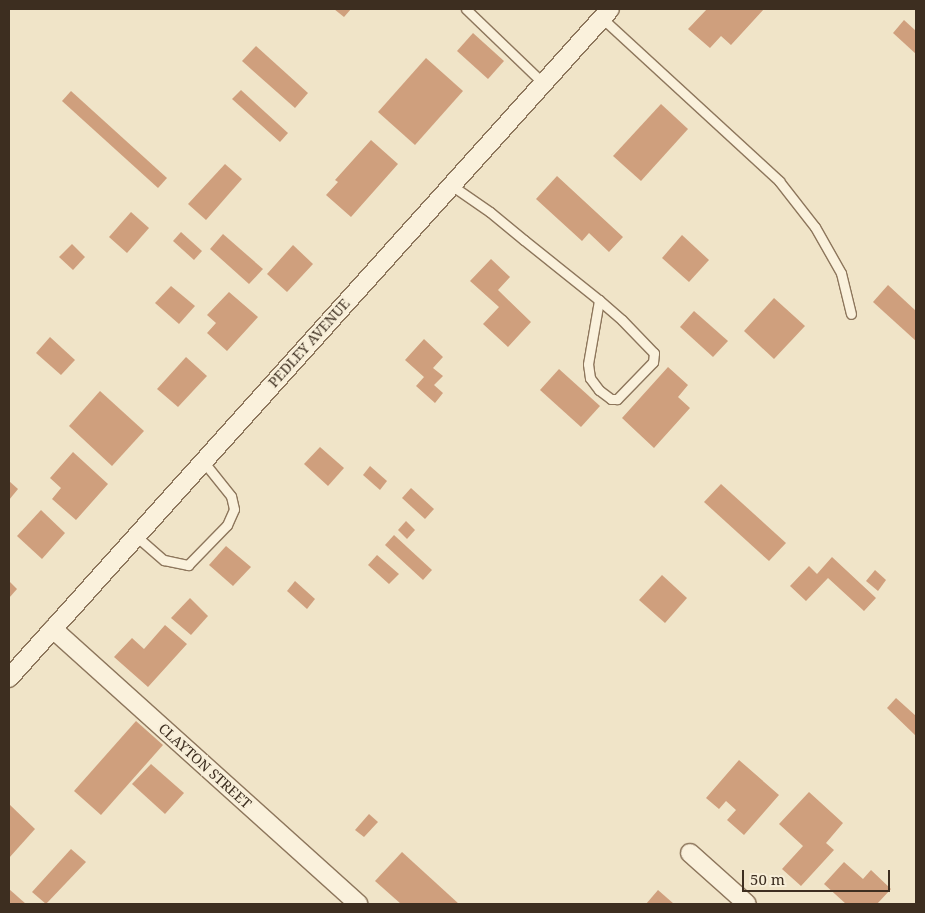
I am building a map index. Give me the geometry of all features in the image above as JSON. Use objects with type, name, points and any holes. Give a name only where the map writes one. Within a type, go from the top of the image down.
[{"type":"street","name":"PEDLEY AVENUE","points":[[9,678],[606,13]]},
{"type":"street","name":"CLAYTON STREET","points":[[53,628],[358,904]]},
{"type":"street","points":[[690,853],[747,904]]},
{"type":"lane","points":[[466,9],[543,83]]},
{"type":"lane","points":[[606,13],[779,181],[815,227],[841,273],[851,314]]},
{"type":"lane","points":[[451,185],[490,212],[599,300],[654,353],[653,362],[617,399],[611,399],[599,390],[590,378],[588,364],[599,300]]},
{"type":"lane","points":[[136,536],[164,560],[188,565],[227,525],[234,509],[232,496],[204,461]]},
{"type":"building","points":[[334,9],[351,9],[344,17]]},
{"type":"building","points":[[707,9],[764,9],[731,45],[721,36],[710,48],[688,29]]},
{"type":"building","points":[[904,20],[916,31],[916,54],[893,33]]},
{"type":"building","points":[[473,33],[504,61],[488,79],[457,51]]},
{"type":"building","points":[[256,46],[308,93],[295,108],[242,61]]},
{"type":"building","points":[[426,58],[463,91],[415,145],[378,112]]},
{"type":"building","points":[[241,90],[288,133],[280,142],[232,99]]},
{"type":"building","points":[[71,91],[167,178],[158,188],[62,101]]},
{"type":"building","points":[[661,104],[688,129],[641,181],[613,156]]},
{"type":"building","points":[[371,140],[398,164],[351,217],[326,195],[338,182],[335,180]]},
{"type":"building","points":[[225,164],[242,179],[206,220],[188,204]]},
{"type":"building","points":[[557,176],[623,237],[609,252],[589,233],[582,241],[536,199]]},
{"type":"building","points":[[131,212],[149,228],[127,253],[109,237]]},
{"type":"building","points":[[181,232],[202,251],[194,260],[173,241]]},
{"type":"building","points":[[223,234],[263,269],[249,284],[210,249]]},
{"type":"building","points":[[682,235],[709,260],[689,282],[662,258]]},
{"type":"building","points":[[72,244],[85,257],[73,270],[59,257]]},
{"type":"building","points":[[293,245],[313,264],[287,292],[267,274]]},
{"type":"building","points":[[491,259],[510,277],[498,290],[531,322],[508,347],[483,324],[499,307],[470,281]]},
{"type":"building","points":[[888,285],[916,311],[916,341],[873,302]]},
{"type":"building","points":[[171,286],[195,306],[179,324],[155,303]]},
{"type":"building","points":[[229,292],[258,317],[227,351],[207,333],[216,323],[207,315]]},
{"type":"building","points":[[774,298],[805,326],[774,359],[744,331]]},
{"type":"building","points":[[694,311],[728,341],[713,357],[680,327]]},
{"type":"building","points":[[50,337],[75,360],[61,375],[36,353]]},
{"type":"building","points":[[424,339],[443,357],[433,368],[443,376],[434,385],[443,393],[435,403],[416,386],[424,377],[405,360]]},
{"type":"building","points":[[186,357],[207,376],[178,407],[157,389]]},
{"type":"building","points":[[668,367],[688,385],[678,397],[690,408],[654,448],[622,418]]},
{"type":"building","points":[[559,369],[600,406],[581,427],[540,390]]},
{"type":"building","points":[[100,391],[144,431],[112,466],[69,426]]},
{"type":"building","points":[[320,447],[344,468],[328,486],[304,464]]},
{"type":"building","points":[[73,452],[108,484],[76,520],[52,499],[61,488],[50,478]]},
{"type":"building","points":[[370,466],[387,481],[380,490],[363,475]]},
{"type":"building","points":[[9,481],[18,489],[9,500]]},
{"type":"building","points":[[721,484],[786,543],[769,561],[704,502]]},
{"type":"building","points":[[411,488],[434,509],[425,519],[402,498]]},
{"type":"building","points":[[41,510],[65,533],[42,559],[17,536]]},
{"type":"building","points":[[406,521],[415,530],[407,539],[398,530]]},
{"type":"building","points":[[394,535],[432,570],[423,580],[385,545]]},
{"type":"building","points":[[226,546],[251,567],[233,586],[209,565]]},
{"type":"building","points":[[377,555],[399,574],[389,584],[368,565]]},
{"type":"building","points":[[832,557],[876,598],[864,611],[828,578],[806,601],[790,586],[809,566],[817,574]]},
{"type":"building","points":[[875,570],[886,580],[878,591],[866,581]]},
{"type":"building","points":[[662,575],[687,598],[665,623],[639,600]]},
{"type":"building","points":[[9,581],[17,589],[9,598]]},
{"type":"building","points":[[295,581],[315,599],[307,609],[287,591]]},
{"type":"building","points":[[190,598],[208,616],[191,635],[171,618]]},
{"type":"building","points":[[165,625],[187,644],[148,687],[114,657],[132,638],[144,649]]},
{"type":"building","points":[[896,698],[916,716],[916,736],[887,708]]},
{"type":"building","points":[[136,721],[163,745],[101,815],[74,791]]},
{"type":"building","points":[[739,760],[779,795],[744,835],[727,820],[736,810],[726,801],[719,809],[706,798]]},
{"type":"building","points":[[151,764],[184,793],[165,814],[132,784]]},
{"type":"building","points":[[809,792],[843,823],[826,843],[834,850],[801,886],[782,869],[803,846],[779,824]]},
{"type":"building","points":[[9,804],[35,829],[9,858]]},
{"type":"building","points":[[369,814],[378,822],[364,837],[355,830]]},
{"type":"building","points":[[71,849],[86,862],[46,904],[32,892]]},
{"type":"building","points":[[402,852],[459,904],[401,904],[375,881]]},
{"type":"building","points":[[844,862],[863,879],[871,870],[891,889],[877,904],[846,904],[824,884]]},
{"type":"building","points":[[9,889],[26,904],[9,904]]},
{"type":"building","points":[[658,890],[674,904],[646,904]]}]
